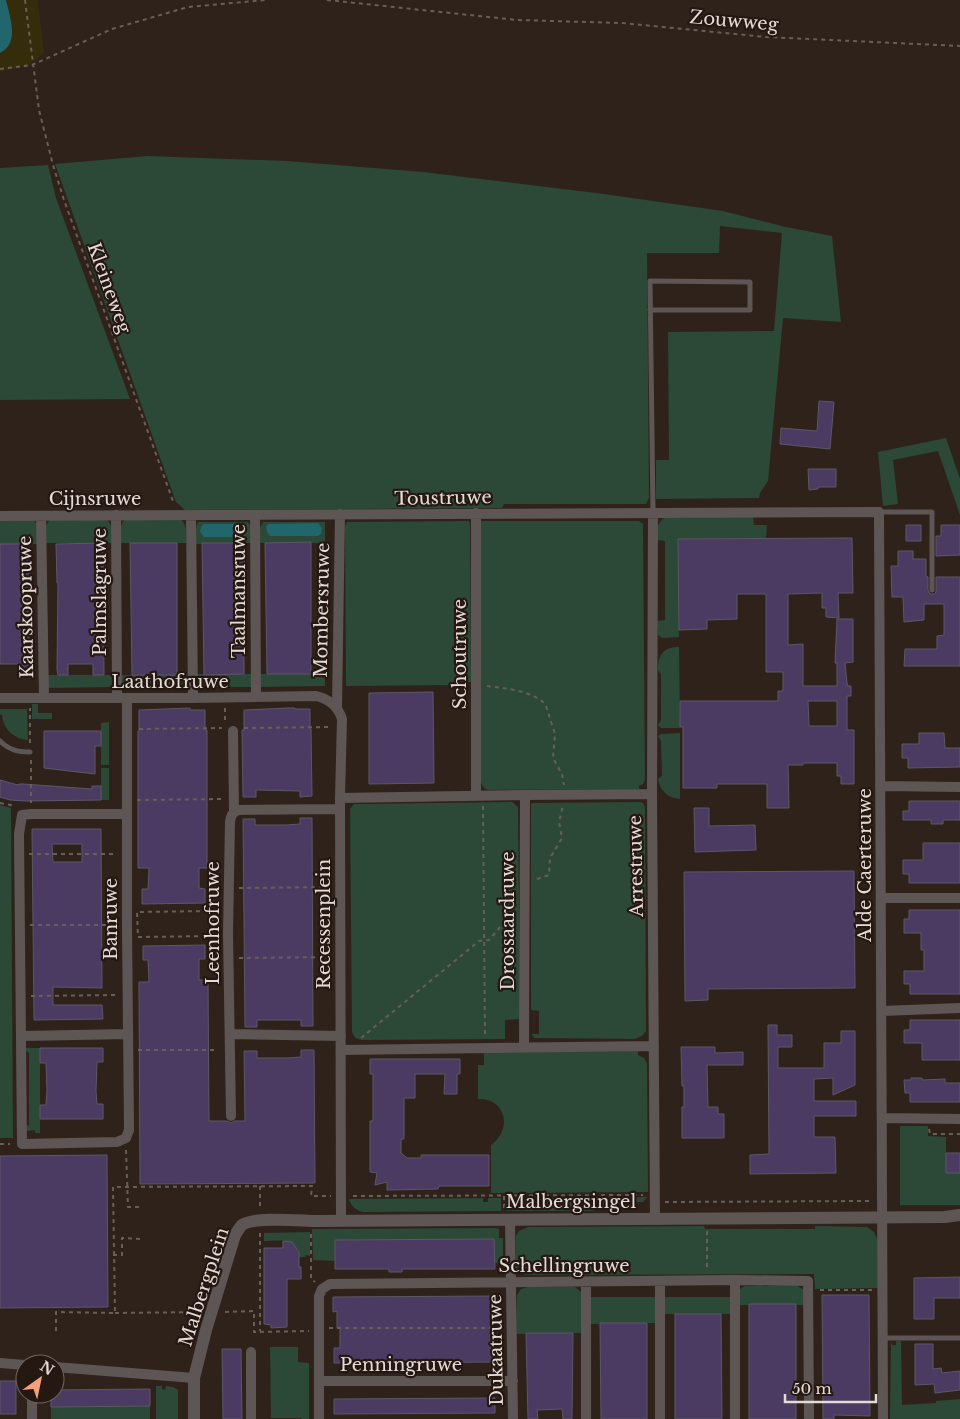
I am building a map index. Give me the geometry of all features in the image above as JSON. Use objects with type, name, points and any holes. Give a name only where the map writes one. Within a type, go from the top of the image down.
[{"type":"street","name":"Arrestruwe","points":[[653,512],[652,794],[655,1220]]},
{"type":"street","name":"Toustruwe","points":[[191,516],[879,512]]},
{"type":"street","name":"Alde Caerteruwe","points":[[879,512],[883,1419]]},
{"type":"street","name":"Schoutruwe","points":[[476,513],[476,685],[480,795]]},
{"type":"street","name":"Mombersruwe","points":[[337,707],[340,514]]},
{"type":"street","name":"Palmslagruwe","points":[[116,515],[122,698]]},
{"type":"street","name":"Taalmansruwe","points":[[255,515],[256,697]]},
{"type":"street","name":"Cijnsruwe","points":[[0,516],[191,516]]},
{"type":"street","name":"Kaarskoopruwe","points":[[41,516],[44,698]]},
{"type":"street","points":[[191,516],[193,698]]},
{"type":"street","name":"Laathofruwe","points":[[0,698],[316,696],[327,699],[337,707]]},
{"type":"street","name":"Banruwe","points":[[122,698],[127,800],[129,1125],[126,1138]]},
{"type":"street","name":"Recessenplein","points":[[337,707],[342,719],[340,798],[341,1036],[344,1050],[342,1221]]},
{"type":"street","name":"Leenhofruwe","points":[[229,730],[234,812],[230,822],[229,888],[231,1116]]},
{"type":"street","points":[[880,786],[960,787]]},
{"type":"street","points":[[340,798],[525,794],[652,794]]},
{"type":"street","name":"Drossaardruwe","points":[[524,1048],[525,794]]},
{"type":"street","points":[[234,812],[238,810],[340,809]]},
{"type":"street","points":[[126,814],[22,815],[19,834],[22,1144],[117,1142],[126,1138]]},
{"type":"street","points":[[881,898],[960,898]]},
{"type":"street","points":[[882,1011],[960,1008]]},
{"type":"street","points":[[22,1036],[128,1034]]},
{"type":"street","points":[[230,1034],[341,1036]]},
{"type":"street","points":[[344,1050],[654,1046]]},
{"type":"street","points":[[882,1118],[960,1118]]},
{"type":"street","points":[[944,1217],[960,1215]]},
{"type":"street","points":[[944,1217],[960,1221]]},
{"type":"street","name":"Malbergsingel","points":[[260,1220],[311,1222],[944,1217]]},
{"type":"street","name":"Malbergplein","points":[[194,1378],[235,1235],[242,1225],[260,1220]]},
{"type":"street","name":"Dukaatruwe","points":[[510,1220],[514,1419]]},
{"type":"street","points":[[735,1280],[735,1419]]},
{"type":"street","name":"Schellingruwe","points":[[322,1289],[330,1284],[735,1280],[808,1286]]},
{"type":"street","points":[[660,1281],[660,1419]]},
{"type":"street","points":[[586,1282],[586,1419]]},
{"type":"street","points":[[808,1286],[809,1419]]},
{"type":"street","points":[[319,1419],[319,1296],[322,1289]]},
{"type":"street","points":[[251,1352],[251,1419]]},
{"type":"street","points":[[0,1364],[15,1365]]},
{"type":"street","points":[[65,1368],[194,1378],[194,1419]]},
{"type":"street","name":"Penningruwe","points":[[319,1381],[513,1381]]},
{"type":"street","points":[[32,1404],[32,1419]]},
{"type":"lane","points":[[650,310],[750,310],[750,282],[650,281],[650,310],[653,512]]},
{"type":"lane","points":[[879,512],[932,512],[932,590]]},
{"type":"lane","points":[[0,741],[19,752],[30,752]]},
{"type":"lane","points":[[883,1338],[960,1338]]},
{"type":"path","name":"Kleineweg","points":[[25,0],[39,110],[53,165],[178,515]]},
{"type":"path","points":[[0,69],[32,65],[112,29],[188,7],[266,0]]},
{"type":"path","name":"Zouwweg","points":[[327,0],[517,20],[622,23],[766,37],[960,46]]},
{"type":"path","points":[[476,685],[498,687],[540,698],[544,701],[555,734],[553,758],[562,774],[564,795],[559,822],[562,838],[550,858],[549,875],[525,883]]},
{"type":"path","points":[[225,698],[229,730]]},
{"type":"path","points":[[480,795],[485,1049]]},
{"type":"path","points":[[127,800],[233,799]]},
{"type":"path","points":[[0,803],[17,807],[22,815]]},
{"type":"path","points":[[20,854],[127,854]]},
{"type":"path","points":[[229,888],[340,887]]},
{"type":"path","points":[[344,1050],[480,941],[489,940],[525,898]]},
{"type":"path","points":[[212,911],[213,936],[138,937],[138,925],[138,912],[212,911]]},
{"type":"path","points":[[20,925],[138,925]]},
{"type":"path","points":[[229,958],[341,957]]},
{"type":"path","points":[[21,996],[128,995]]},
{"type":"path","points":[[128,1050],[230,1050]]},
{"type":"path","points":[[929,1118],[930,1134],[960,1134]]},
{"type":"path","points":[[126,1138],[128,1207],[140,1207]]},
{"type":"path","points":[[260,1186],[260,1332]]},
{"type":"path","points":[[114,1313],[112,1187],[312,1186],[312,1196],[655,1195],[664,1196],[664,1202],[882,1201]]},
{"type":"path","points":[[707,1219],[707,1281]]},
{"type":"path","points":[[311,1222],[311,1279],[322,1289]]},
{"type":"path","points":[[113,1255],[122,1255],[122,1238],[140,1239]]},
{"type":"path","points":[[808,1286],[882,1290]]},
{"type":"path","points":[[56,1331],[56,1312],[254,1311],[254,1332],[512,1328]]},
{"type":"green space","points":[[148,156],[287,161],[423,172],[604,194],[723,211],[786,227],[832,236],[841,322],[783,318],[768,481],[759,498],[656,499],[656,460],[669,460],[668,332],[774,331],[782,233],[720,226],[719,253],[647,253],[649,498],[646,504],[504,504],[502,508],[185,510],[176,502],[55,164]]},
{"type":"green space","points":[[48,165],[56,198],[130,399],[0,400],[0,168]]},
{"type":"green space","points":[[946,438],[960,479],[960,515],[938,451],[893,460],[898,504],[883,506],[878,452]]},
{"type":"green space","points":[[753,516],[754,525],[767,525],[766,538],[678,539],[679,637],[662,638],[658,635],[657,621],[665,620],[665,541],[657,540],[661,520],[664,518]]},
{"type":"green space","points":[[106,519],[111,527],[112,543],[46,543],[46,525],[50,520]]},
{"type":"green space","points":[[180,519],[185,527],[186,543],[120,543],[120,527],[124,520]]},
{"type":"green space","points":[[0,520],[33,520],[37,524],[38,544],[0,544]]},
{"type":"green space","points":[[469,521],[471,682],[450,683],[449,685],[346,686],[345,526],[347,522]]},
{"type":"green space","points":[[481,521],[639,521],[643,524],[645,780],[639,786],[639,789],[488,790],[484,788],[480,781]]},
{"type":"green space","points":[[198,522],[248,522],[251,527],[251,543],[196,544]]},
{"type":"green space","points":[[263,522],[325,522],[325,543],[260,543],[259,529]]},
{"type":"green space","points":[[679,647],[680,728],[661,728],[658,725],[661,720],[661,674],[658,670],[659,660],[665,650]]},
{"type":"green space","points":[[187,674],[187,687],[122,687],[121,675]]},
{"type":"green space","points":[[197,674],[251,674],[251,687],[197,687]]},
{"type":"green space","points":[[260,674],[325,674],[325,686],[261,687]]},
{"type":"green space","points":[[47,675],[112,675],[112,687],[47,688]]},
{"type":"green space","points":[[32,704],[38,704],[38,713],[52,713],[52,719],[32,719]]},
{"type":"green space","points":[[0,709],[27,709],[28,740],[18,738],[7,729],[0,714]]},
{"type":"green space","points":[[109,722],[109,765],[101,765],[101,723]]},
{"type":"green space","points":[[680,733],[680,799],[665,793],[659,783],[658,779],[662,776],[661,741],[658,736],[661,734]]},
{"type":"green space","points":[[101,768],[109,768],[109,800],[101,800]]},
{"type":"green space","points":[[512,802],[518,807],[520,1019],[505,1020],[505,1039],[362,1040],[355,1038],[352,1032],[350,809],[354,804]]},
{"type":"green space","points":[[640,802],[645,807],[646,1031],[642,1036],[635,1039],[534,1038],[532,1034],[539,1034],[539,1011],[531,1010],[531,804]]},
{"type":"green space","points":[[0,805],[11,808],[13,1138],[0,1138]]},
{"type":"green space","points":[[26,1048],[40,1048],[40,1133],[35,1133],[35,1130],[26,1131],[26,1126],[29,1125],[29,1053],[26,1051]]},
{"type":"green space","points":[[638,1051],[638,1055],[644,1058],[647,1063],[648,1192],[491,1193],[491,1145],[498,1138],[504,1123],[500,1109],[495,1104],[488,1100],[478,1099],[478,1065],[484,1065],[484,1052]]},
{"type":"green space","points":[[900,1126],[928,1126],[928,1136],[946,1137],[946,1173],[960,1173],[960,1205],[900,1205]]},
{"type":"green space","points":[[647,1197],[643,1202],[613,1202],[613,1198]]},
{"type":"green space","points":[[483,1198],[483,1202],[488,1202],[488,1198],[501,1198],[501,1211],[364,1212],[354,1208],[349,1199]]},
{"type":"green space","points":[[507,1198],[609,1198],[609,1206],[592,1211],[506,1211]]},
{"type":"green space","points":[[704,1226],[705,1229],[815,1229],[815,1226],[867,1227],[874,1232],[878,1241],[878,1288],[815,1289],[814,1274],[525,1275],[520,1271],[516,1271],[516,1236],[519,1231],[528,1227]]},
{"type":"green space","points":[[312,1229],[499,1229],[499,1238],[503,1238],[503,1263],[494,1263],[494,1239],[335,1240],[335,1261],[313,1260]]},
{"type":"green space","points":[[310,1232],[310,1256],[305,1255],[305,1257],[299,1257],[299,1250],[296,1250],[287,1241],[264,1241],[264,1233]]},
{"type":"green space","points":[[796,1285],[804,1290],[805,1305],[739,1305],[739,1290],[744,1286]]},
{"type":"green space","points":[[528,1287],[575,1287],[581,1292],[582,1333],[516,1334],[517,1295],[521,1289]]},
{"type":"green space","points":[[590,1297],[656,1297],[656,1323],[590,1324]]},
{"type":"green space","points":[[664,1297],[730,1297],[730,1314],[664,1314]]},
{"type":"green space","points":[[891,1341],[892,1345],[896,1345],[896,1341],[901,1341],[902,1405],[936,1403],[936,1401],[960,1399],[960,1419],[890,1419]]},
{"type":"green space","points":[[270,1347],[298,1347],[298,1362],[309,1363],[309,1419],[271,1418]]},
{"type":"green space","points":[[156,1386],[162,1386],[162,1389],[165,1390],[166,1386],[178,1390],[178,1419],[156,1419]]},
{"type":"green space","points":[[150,1406],[150,1419],[51,1419],[51,1407]]},
{"type":"sand","points":[[0,0],[38,0],[44,53],[28,66],[0,72]]},
{"type":"water","points":[[0,0],[6,0],[12,37],[6,49],[0,53]]},
{"type":"water","points":[[318,523],[322,528],[321,534],[318,536],[270,536],[266,526],[269,524]]},
{"type":"water","points":[[204,524],[242,524],[247,529],[241,537],[204,537],[200,532]]},
{"type":"building","points":[[819,401],[834,402],[830,449],[780,444],[781,428],[817,431]]},
{"type":"building","points":[[808,469],[836,469],[836,487],[818,487],[818,489],[809,490]]},
{"type":"building","points":[[906,525],[921,525],[921,541],[906,541]]},
{"type":"building","points":[[941,525],[960,525],[960,555],[936,556],[936,536],[941,536]]},
{"type":"building","points":[[852,538],[853,593],[838,593],[839,618],[826,617],[826,608],[822,608],[822,593],[788,594],[788,645],[803,644],[803,686],[837,686],[837,663],[835,663],[837,619],[853,619],[853,662],[845,663],[847,683],[848,686],[851,686],[851,696],[847,696],[847,730],[854,730],[854,784],[841,784],[841,776],[837,776],[837,763],[788,765],[789,808],[767,808],[767,784],[717,784],[717,788],[683,788],[683,727],[680,727],[680,701],[778,701],[778,691],[783,691],[783,672],[766,672],[766,594],[737,594],[737,619],[707,620],[707,629],[679,630],[678,539]],"holes":[[[808,701],[837,701],[837,726],[809,726]]]},
{"type":"building","points":[[311,542],[311,674],[267,674],[265,543]]},
{"type":"building","points":[[103,543],[104,675],[93,675],[93,664],[68,664],[68,675],[58,675],[56,544]]},
{"type":"building","points":[[130,543],[177,543],[177,675],[132,675]]},
{"type":"building","points":[[202,543],[244,543],[244,674],[204,675]]},
{"type":"building","points":[[0,544],[29,544],[29,676],[19,676],[19,664],[0,664]]},
{"type":"building","points":[[898,551],[913,551],[913,559],[926,559],[926,576],[928,577],[928,590],[930,594],[936,592],[936,577],[960,577],[960,666],[904,666],[905,649],[937,649],[937,636],[944,635],[944,604],[924,604],[924,620],[904,622],[903,597],[892,597],[891,566],[898,566]]},
{"type":"building","points":[[433,692],[434,783],[369,784],[369,693]]},
{"type":"building","points":[[190,708],[190,710],[205,710],[205,730],[207,730],[207,868],[199,868],[199,888],[205,889],[205,903],[142,904],[142,889],[148,889],[149,868],[138,868],[139,710]]},
{"type":"building","points":[[310,709],[312,796],[300,797],[300,791],[256,790],[256,797],[243,797],[242,730],[244,730],[244,710]]},
{"type":"building","points":[[44,731],[101,731],[101,746],[95,746],[95,774],[44,768]]},
{"type":"building","points":[[919,733],[944,733],[945,748],[960,748],[960,767],[908,768],[908,758],[902,758],[902,744],[919,744]]},
{"type":"building","points":[[0,780],[18,785],[92,789],[92,786],[101,786],[101,800],[10,800],[0,797]]},
{"type":"building","points":[[909,801],[960,801],[960,820],[943,820],[943,824],[931,824],[931,820],[903,820],[903,811],[909,811]]},
{"type":"building","points":[[694,808],[709,808],[709,826],[755,825],[756,850],[695,852]]},
{"type":"building","points":[[300,818],[312,818],[313,1026],[301,1026],[301,1020],[257,1020],[257,1027],[245,1027],[243,819],[255,819],[255,825],[286,825],[300,824]]},
{"type":"building","points":[[32,829],[101,829],[102,988],[53,987],[53,1005],[102,1005],[103,1019],[34,1020]],"holes":[[[52,844],[82,844],[82,862],[53,862]]]},
{"type":"building","points":[[923,843],[960,843],[960,883],[909,883],[909,874],[903,874],[903,860],[923,860]]},
{"type":"building","points":[[854,871],[855,988],[708,989],[708,1000],[685,1001],[684,872]]},
{"type":"building","points":[[909,910],[960,910],[960,994],[910,994],[910,984],[904,984],[904,971],[924,971],[924,950],[921,950],[921,933],[904,933],[904,919],[909,919]]},
{"type":"building","points":[[205,945],[205,959],[199,959],[199,980],[208,980],[209,1121],[227,1121],[231,1123],[245,1121],[244,1051],[257,1051],[257,1058],[287,1058],[301,1057],[301,1050],[314,1050],[315,1183],[140,1184],[139,982],[149,982],[148,960],[143,960],[143,946]]},
{"type":"building","points":[[910,1020],[960,1020],[960,1060],[922,1060],[922,1043],[904,1043],[904,1030],[910,1030]]},
{"type":"building","points":[[768,1025],[777,1025],[777,1035],[792,1035],[792,1047],[778,1047],[778,1068],[824,1068],[824,1043],[841,1043],[841,1031],[855,1031],[855,1085],[833,1095],[833,1078],[814,1079],[814,1101],[856,1101],[856,1116],[814,1116],[814,1137],[835,1137],[836,1173],[750,1174],[750,1155],[769,1154]]},
{"type":"building","points":[[681,1047],[715,1047],[715,1053],[743,1052],[743,1065],[707,1065],[708,1107],[718,1107],[718,1114],[724,1114],[724,1138],[682,1138],[684,1086],[682,1086]]},
{"type":"building","points":[[40,1048],[103,1048],[103,1062],[97,1062],[96,1091],[97,1104],[103,1104],[103,1119],[40,1119],[40,1105],[46,1105],[47,1091],[46,1063],[40,1063]]},
{"type":"building","points":[[370,1059],[460,1059],[460,1074],[457,1074],[457,1094],[444,1094],[445,1074],[415,1074],[415,1098],[404,1098],[404,1139],[401,1139],[401,1153],[407,1158],[421,1158],[421,1155],[489,1155],[489,1186],[439,1186],[438,1189],[387,1190],[387,1182],[375,1185],[377,1173],[370,1172],[370,1121],[373,1121],[373,1074],[370,1074]]},
{"type":"building","points":[[911,1078],[922,1078],[922,1080],[945,1079],[945,1083],[960,1083],[960,1102],[910,1102],[910,1093],[905,1093],[904,1080],[911,1080]]},
{"type":"building","points":[[946,1153],[960,1153],[960,1173],[946,1173]]},
{"type":"building","points":[[107,1155],[108,1307],[0,1308],[0,1156]]},
{"type":"building","points":[[494,1239],[495,1269],[402,1269],[402,1272],[389,1272],[389,1269],[335,1269],[335,1240]]},
{"type":"building","points":[[283,1241],[292,1242],[299,1252],[301,1279],[287,1279],[287,1327],[271,1328],[271,1325],[264,1324],[264,1248],[283,1248]]},
{"type":"building","points":[[960,1277],[960,1298],[934,1298],[934,1319],[914,1319],[914,1278]]},
{"type":"building","points":[[822,1295],[869,1295],[870,1416],[834,1415],[834,1419],[823,1419]]},
{"type":"building","points":[[495,1296],[495,1311],[491,1311],[492,1348],[495,1348],[495,1362],[334,1363],[334,1348],[340,1348],[340,1328],[337,1328],[337,1311],[333,1312],[333,1297]]},
{"type":"building","points":[[749,1304],[796,1304],[796,1419],[749,1419]]},
{"type":"building","points":[[675,1314],[721,1314],[722,1419],[675,1419]]},
{"type":"building","points":[[600,1323],[647,1323],[647,1419],[601,1419]]},
{"type":"building","points":[[526,1333],[573,1333],[572,1419],[563,1419],[562,1409],[537,1410],[538,1419],[528,1419]]},
{"type":"building","points":[[915,1344],[933,1344],[933,1369],[941,1368],[942,1373],[960,1371],[960,1390],[935,1393],[934,1384],[915,1385]]},
{"type":"building","points":[[222,1349],[241,1349],[242,1419],[223,1419]]},
{"type":"building","points":[[0,1381],[15,1381],[16,1414],[0,1414]]},
{"type":"building","points":[[150,1389],[150,1406],[51,1407],[51,1404],[65,1404],[65,1390]]},
{"type":"building","points":[[495,1398],[495,1413],[334,1414],[334,1399]]}]
